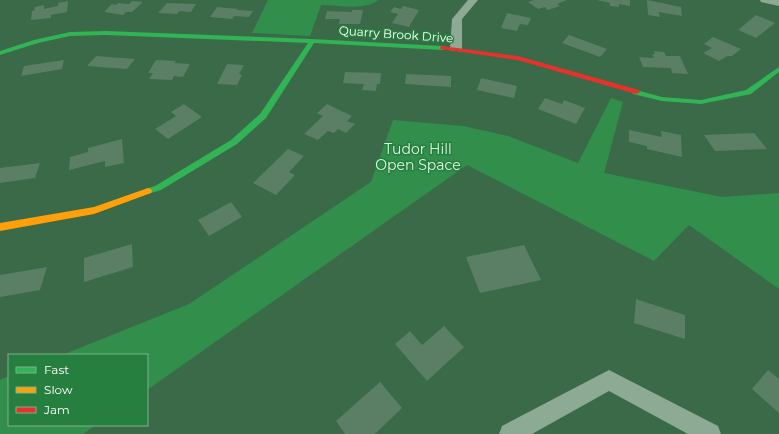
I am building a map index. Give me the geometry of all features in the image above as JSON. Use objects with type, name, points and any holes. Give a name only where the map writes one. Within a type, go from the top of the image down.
[{"type":"street","points":[[456,50],[457,19],[473,0]]},
{"type":"street","points":[[765,0],[779,3]]},
{"type":"street","name":"Quarry Brook Drive","points":[[0,53],[70,34],[106,33],[312,41],[456,50],[518,58],[625,90],[662,99],[701,102],[748,92],[779,69]]},
{"type":"street","points":[[0,227],[94,210],[158,188],[234,142],[263,116],[312,41]]},
{"type":"street","points":[[510,434],[609,380],[710,434]]},
{"type":"green space","points":[[268,0],[379,0],[365,5],[351,7],[321,5],[310,36],[252,33]]},
{"type":"green space","name":"Tudor Hill Open Space","points":[[611,98],[623,102],[604,173],[722,197],[779,193],[779,289],[689,225],[654,261],[467,165],[148,389],[148,354],[64,354],[189,304],[371,182],[393,120],[463,126],[508,136],[578,163]]},
{"type":"green space","points":[[8,376],[8,426],[95,426],[83,434],[0,434],[0,380]]},
{"type":"building","points":[[534,0],[567,0],[557,4],[560,6],[548,10],[545,7],[538,9],[528,2]]},
{"type":"building","points":[[597,0],[630,0],[630,6],[619,4],[619,7],[610,6],[610,3]]},
{"type":"building","points":[[647,0],[681,7],[682,16],[659,12],[660,17],[648,15]]},
{"type":"building","points":[[68,1],[67,12],[51,15],[51,18],[31,20],[32,11],[34,11],[35,7],[44,5],[44,9],[58,6],[58,3]]},
{"type":"building","points":[[132,1],[143,2],[132,12],[126,12],[123,15],[104,12],[112,4],[129,4]]},
{"type":"building","points":[[167,3],[196,4],[191,12],[179,11],[177,14],[158,13]]},
{"type":"building","points":[[403,6],[419,10],[409,27],[392,23],[398,14],[390,12],[394,7],[401,9]]},
{"type":"building","points":[[217,7],[253,11],[249,17],[234,16],[232,19],[210,17]]},
{"type":"building","points":[[352,10],[363,10],[360,24],[339,24],[340,19],[325,19],[327,11],[352,12]]},
{"type":"building","points":[[507,13],[531,18],[528,25],[520,24],[517,31],[501,28]]},
{"type":"building","points":[[756,15],[775,23],[756,38],[738,30]]},
{"type":"building","points":[[569,35],[607,49],[600,57],[562,43]]},
{"type":"building","points":[[713,37],[741,49],[732,56],[727,56],[719,61],[703,53],[712,48],[704,44]]},
{"type":"building","points":[[654,51],[664,52],[666,56],[680,56],[688,74],[672,73],[671,68],[643,67],[639,57],[654,58],[652,54],[655,54]]},
{"type":"building","points":[[96,56],[135,59],[127,69],[87,66]]},
{"type":"building","points":[[64,60],[62,69],[21,76],[24,66]]},
{"type":"building","points":[[156,60],[176,61],[174,63],[190,64],[183,77],[174,76],[172,80],[149,79],[153,73],[148,73]]},
{"type":"building","points":[[227,64],[244,65],[239,74],[242,75],[237,85],[217,84]]},
{"type":"building","points":[[345,72],[381,73],[380,84],[377,84],[376,91],[362,90],[364,84],[343,83]]},
{"type":"building","points":[[406,74],[451,76],[451,87],[405,84]]},
{"type":"building","points":[[481,78],[517,86],[514,98],[477,90]]},
{"type":"building","points":[[545,98],[562,104],[564,100],[585,108],[576,124],[538,109]]},
{"type":"building","points":[[184,104],[202,117],[168,139],[155,129],[176,116],[171,112]]},
{"type":"building","points":[[327,104],[352,116],[347,121],[355,124],[346,133],[338,129],[334,133],[328,131],[318,140],[304,134],[323,116],[317,113]]},
{"type":"building","points":[[629,130],[662,137],[661,131],[681,135],[682,157],[647,149],[647,146],[629,142]]},
{"type":"building","points":[[754,133],[767,149],[715,151],[704,135]]},
{"type":"building","points":[[122,139],[124,163],[105,167],[105,161],[69,170],[70,157],[88,152],[88,148]]},
{"type":"building","points":[[288,149],[304,156],[289,172],[295,175],[276,195],[253,183]]},
{"type":"building","points":[[40,163],[35,178],[0,183],[0,168]]},
{"type":"building","points":[[231,202],[242,217],[209,236],[198,220]]},
{"type":"building","points":[[132,244],[133,267],[84,282],[84,258]]},
{"type":"building","points":[[524,245],[541,280],[480,293],[466,257]]},
{"type":"building","points":[[47,267],[40,290],[0,297],[0,275]]},
{"type":"building","points":[[636,299],[685,315],[685,339],[634,323]]},
{"type":"building","points":[[444,326],[464,347],[427,381],[395,344],[410,331],[422,345]]},
{"type":"building","points":[[768,370],[779,379],[779,413],[752,389]]},
{"type":"building","points":[[380,382],[402,408],[375,434],[345,434],[336,421]]},
{"type":"traffic: fast","points":[[0,53],[36,41],[70,34],[106,33],[442,48]]},
{"type":"traffic: fast","points":[[148,191],[158,188],[234,142],[263,116],[312,41]]},
{"type":"traffic: fast","points":[[636,92],[662,99],[701,102],[748,92],[779,69]]},
{"type":"traffic: slow","points":[[0,227],[94,210],[148,191]]},
{"type":"traffic: jam","points":[[442,48],[518,58],[636,92]]}]
